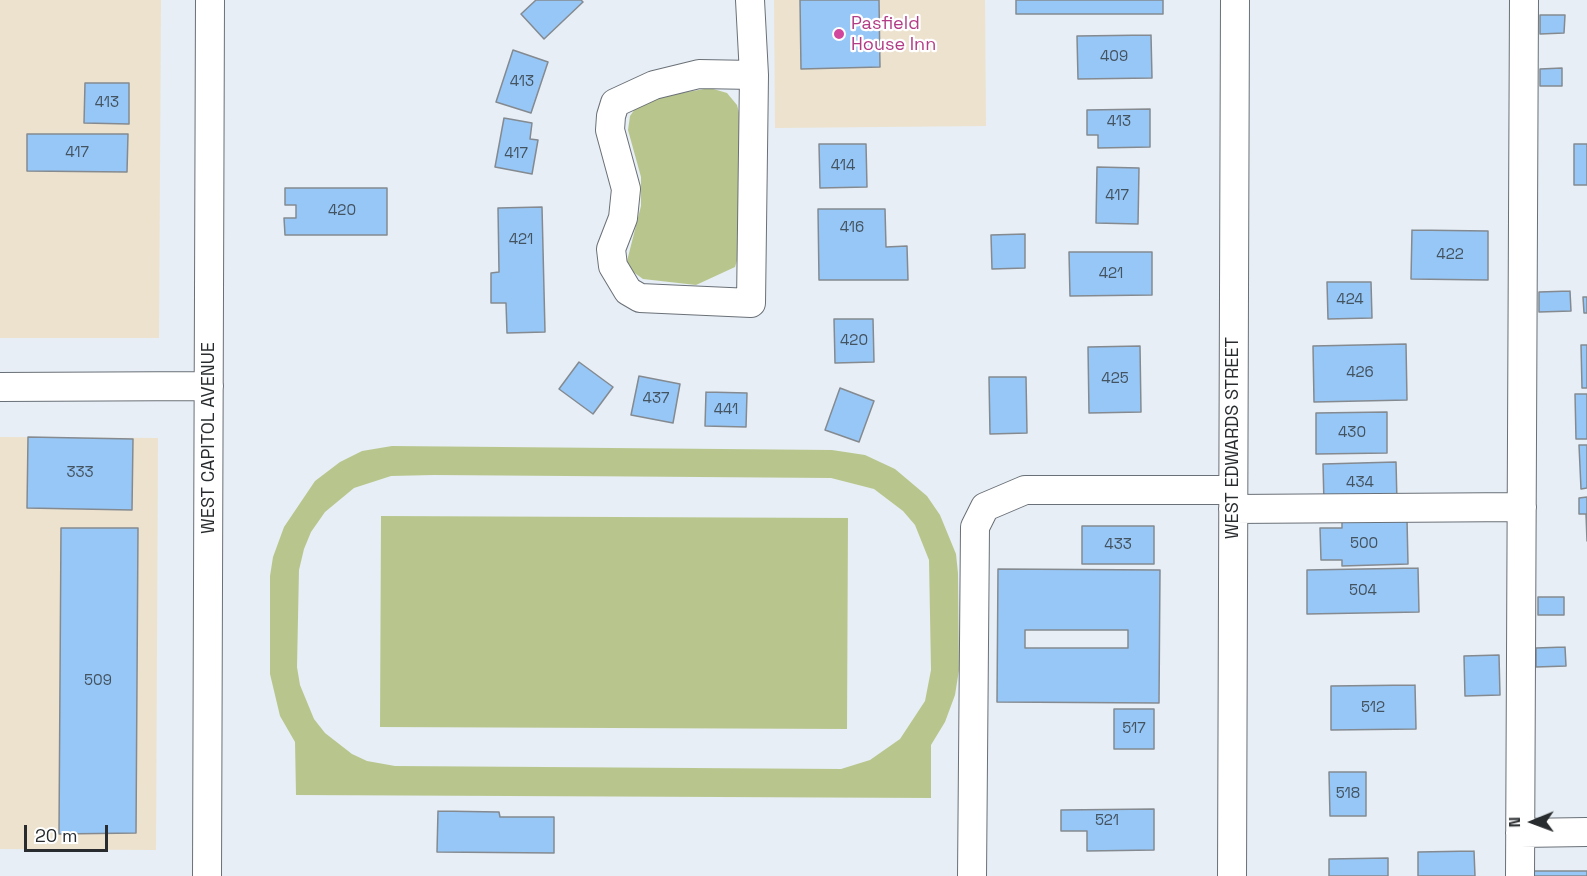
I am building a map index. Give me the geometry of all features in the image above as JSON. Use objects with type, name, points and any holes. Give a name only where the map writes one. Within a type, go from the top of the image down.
[{"type":"street","name":"WEST CAPITOL AVENUE","points":[[207,876],[210,0]]},
{"type":"street","points":[[750,0],[754,75],[751,303],[640,298],[628,291],[613,266],[611,249],[623,218],[626,189],[610,130],[615,103],[654,85],[699,74],[754,75]]},
{"type":"street","name":"WEST EDWARDS STREET","points":[[1232,876],[1235,0]]},
{"type":"street","points":[[1520,876],[1524,0]]},
{"type":"street","points":[[0,387],[209,386]]},
{"type":"street","points":[[972,876],[975,527],[985,507],[1025,490],[1233,500],[1522,507]]},
{"type":"street","points":[[1520,833],[1587,832]]},
{"type":"shaded area","points":[[0,0],[161,0],[159,338],[0,338]]},
{"type":"shaded area","points":[[774,0],[985,0],[986,126],[775,128]]},
{"type":"shaded area","points":[[0,437],[158,438],[156,850],[0,849]]},
{"type":"green space","points":[[710,88],[727,93],[737,105],[741,120],[740,251],[735,267],[696,285],[643,279],[632,271],[627,261],[641,206],[641,177],[628,130],[630,116],[637,106],[664,96]]},
{"type":"green space","points":[[392,446],[832,450],[865,455],[895,469],[927,496],[940,515],[956,554],[959,670],[955,695],[945,722],[931,745],[931,798],[296,795],[295,742],[280,716],[270,674],[270,576],[273,557],[284,527],[315,481],[340,462],[362,451]],"holes":[[[434,475],[831,478],[874,489],[903,511],[915,525],[929,560],[931,670],[925,701],[900,739],[870,760],[841,769],[395,766],[367,761],[352,754],[325,733],[314,719],[300,685],[297,667],[299,570],[311,532],[325,512],[354,488],[391,476]]]},
{"type":"green space","points":[[381,516],[848,518],[847,729],[380,727]]},
{"type":"building","points":[[536,0],[581,0],[583,2],[544,39],[521,14]]},
{"type":"building","points":[[800,0],[879,0],[880,67],[801,69]]},
{"type":"building","points":[[1016,0],[1163,0],[1163,14],[1016,14]]},
{"type":"building","points":[[1540,15],[1565,15],[1564,33],[1540,34]]},
{"type":"building","points":[[1151,35],[1152,78],[1078,79],[1077,36]]},
{"type":"building","points":[[513,50],[548,62],[531,113],[496,102]]},
{"type":"building","points":[[1562,68],[1562,86],[1540,86],[1540,69]]},
{"type":"building","points":[[85,83],[129,83],[129,124],[84,123]]},
{"type":"building","points":[[1150,109],[1150,147],[1098,148],[1098,135],[1087,135],[1087,110]]},
{"type":"building","points":[[504,118],[532,123],[530,139],[538,140],[532,174],[495,167]]},
{"type":"building","points":[[27,134],[128,134],[127,172],[27,171]]},
{"type":"building","points":[[819,144],[866,144],[867,187],[820,188]]},
{"type":"building","points":[[1574,144],[1587,144],[1587,185],[1574,185]]},
{"type":"building","points":[[1097,167],[1139,168],[1138,224],[1096,223]]},
{"type":"building","points":[[285,188],[387,188],[387,235],[285,235],[284,218],[296,218],[296,205],[285,205]]},
{"type":"building","points":[[542,207],[545,332],[507,333],[506,303],[491,303],[491,273],[499,272],[498,208]]},
{"type":"building","points":[[818,209],[885,209],[886,247],[907,246],[908,280],[819,280]]},
{"type":"building","points":[[1412,230],[1488,231],[1488,280],[1411,279]]},
{"type":"building","points":[[1025,234],[1025,268],[992,269],[991,235]]},
{"type":"building","points":[[1069,252],[1152,252],[1152,295],[1070,296]]},
{"type":"building","points":[[1327,282],[1371,282],[1372,318],[1328,319]]},
{"type":"building","points":[[1570,291],[1571,311],[1539,312],[1539,292]]},
{"type":"building","points":[[1583,297],[1587,297],[1587,313],[1584,313]]},
{"type":"building","points":[[834,319],[873,319],[874,362],[835,363]]},
{"type":"building","points":[[1406,344],[1407,400],[1314,402],[1313,346]]},
{"type":"building","points":[[1581,345],[1587,345],[1587,388],[1582,388]]},
{"type":"building","points":[[1140,346],[1141,412],[1089,413],[1088,347]]},
{"type":"building","points":[[579,362],[613,387],[593,414],[559,389]]},
{"type":"building","points":[[639,376],[680,384],[673,423],[631,415]]},
{"type":"building","points":[[989,377],[1026,377],[1027,433],[990,434]]},
{"type":"building","points":[[840,388],[874,401],[859,442],[825,430]]},
{"type":"building","points":[[706,392],[747,393],[746,427],[705,426]]},
{"type":"building","points":[[1575,394],[1587,394],[1587,439],[1576,439]]},
{"type":"building","points":[[1387,412],[1387,453],[1316,454],[1316,413]]},
{"type":"building","points":[[28,437],[133,439],[132,510],[27,508]]},
{"type":"building","points":[[1579,445],[1587,445],[1587,488],[1581,489]]},
{"type":"building","points":[[1396,462],[1397,503],[1324,504],[1323,464]]},
{"type":"building","points":[[1587,497],[1587,541],[1586,514],[1579,514],[1579,498]]},
{"type":"building","points":[[1407,519],[1408,564],[1342,566],[1342,560],[1321,560],[1320,528],[1342,528],[1342,521]]},
{"type":"building","points":[[1082,526],[1154,526],[1154,564],[1082,564]]},
{"type":"building","points":[[61,528],[138,528],[136,833],[59,834]]},
{"type":"building","points":[[1418,568],[1419,612],[1307,614],[1307,570]]},
{"type":"building","points":[[998,569],[1160,570],[1159,703],[997,702]],"holes":[[[1025,630],[1128,630],[1128,648],[1025,648]]]},
{"type":"building","points":[[1538,597],[1564,597],[1564,615],[1538,615]]},
{"type":"building","points":[[1565,647],[1566,666],[1536,667],[1536,648]]},
{"type":"building","points":[[1499,655],[1500,695],[1465,696],[1464,656]]},
{"type":"building","points":[[1415,685],[1416,729],[1331,730],[1331,686]]},
{"type":"building","points":[[1114,709],[1154,709],[1154,749],[1114,749]]},
{"type":"building","points":[[1329,772],[1366,772],[1366,816],[1330,816]]},
{"type":"building","points":[[1154,809],[1154,850],[1087,851],[1087,831],[1061,831],[1061,810]]},
{"type":"building","points":[[438,811],[499,812],[500,817],[554,817],[554,853],[437,852]]},
{"type":"building","points":[[1474,851],[1475,876],[1418,876],[1418,852]]},
{"type":"building","points":[[1388,858],[1388,876],[1329,876],[1329,859]]},
{"type":"building","points":[[1531,871],[1587,871],[1587,876],[1531,876]]},
{"type":"place","name":"Pasfield House Inn","points":[[839,34]]}]
